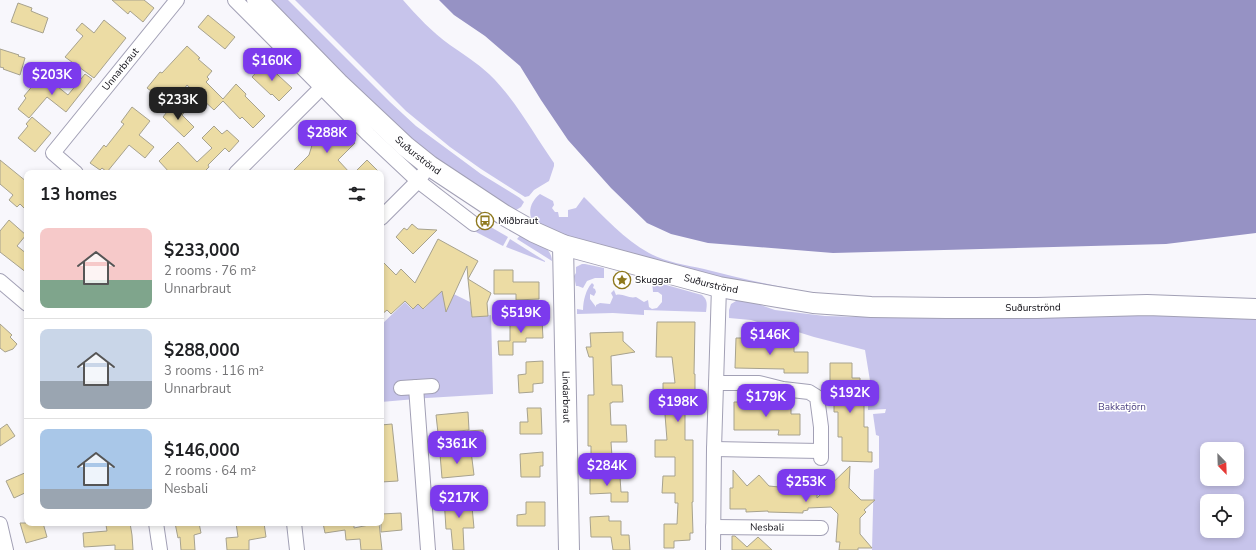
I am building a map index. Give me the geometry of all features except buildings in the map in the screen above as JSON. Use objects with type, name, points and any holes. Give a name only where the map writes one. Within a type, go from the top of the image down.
[{"type":"street","name":"Unnarbraut","points":[[73,170],[53,153],[177,0]]},
{"type":"street","points":[[235,0],[369,135],[424,174],[474,224]]},
{"type":"street","name":"Suðurströnd","points":[[257,0],[344,88],[405,146],[424,174],[534,232],[563,245],[719,287],[813,303],[871,307],[985,309],[1147,305],[1256,309]]},
{"type":"street","points":[[239,170],[322,87]]},
{"type":"street","points":[[384,215],[424,174]]},
{"type":"street","name":"Lindarbraut","points":[[563,245],[569,550]]},
{"type":"street","points":[[0,281],[24,301]]},
{"type":"street","points":[[713,550],[714,449],[719,287]]},
{"type":"street","points":[[714,449],[821,454],[821,427],[817,397],[809,392],[758,383],[716,383]]},
{"type":"street","points":[[401,388],[432,386]]},
{"type":"street","points":[[416,387],[428,550]]},
{"type":"street","points":[[0,524],[6,550]]},
{"type":"street","points":[[156,526],[160,550]]},
{"type":"street","points":[[294,526],[297,550]]},
{"type":"street","name":"Nesbali","points":[[713,527],[821,528]]},
{"type":"green space","points":[[266,0],[288,0],[416,126],[481,174],[520,198],[524,202],[521,207],[513,212],[406,139]]},
{"type":"green space","points":[[295,0],[403,0],[419,18],[443,40],[489,74],[507,94],[554,163],[549,181],[534,190],[529,196],[525,197],[450,147],[406,111]]},
{"type":"green space","points":[[540,194],[553,201],[554,205],[552,208],[555,212],[558,212],[559,217],[568,217],[568,210],[576,208],[584,197],[631,241],[649,253],[662,259],[756,282],[788,288],[787,293],[582,245],[533,222],[530,214],[532,203]]},
{"type":"green space","points":[[482,222],[508,237],[503,246],[476,232]]},
{"type":"green space","points":[[522,233],[545,247],[551,255],[552,261],[517,239]]},
{"type":"green space","points":[[510,239],[545,261],[545,262],[506,247]]},
{"type":"green space","points":[[582,264],[604,268],[604,278],[595,278],[587,281],[583,288],[576,286],[574,276],[576,273],[576,267]]},
{"type":"green space","points":[[652,281],[702,295],[707,305],[706,312],[644,310],[644,315],[613,313],[577,314],[577,309],[583,310],[585,295],[592,283],[596,292],[594,296],[590,294],[590,299],[596,307],[596,305],[600,303],[610,304],[613,297],[611,293],[614,290],[616,295],[636,297],[644,302],[648,300],[649,307],[652,309],[657,308],[662,302],[662,295],[658,292],[653,292]]},
{"type":"green space","points":[[429,282],[470,302],[472,317],[491,315],[493,394],[384,402],[384,322],[405,302],[412,309],[418,304],[424,309],[436,296]]},
{"type":"green space","name":"Bakkatjörn","points":[[746,300],[753,301],[775,310],[825,316],[864,317],[1112,311],[1256,317],[1256,550],[872,550],[874,470],[879,468],[879,436],[876,435],[873,414],[885,413],[886,409],[868,410],[871,387],[865,350],[798,332],[778,329],[751,320],[729,318],[731,304],[736,301]]},
{"type":"shaded area","points":[[439,0],[1256,0],[1256,233],[1166,244],[833,253],[708,243],[671,234],[647,223],[611,188],[568,140],[520,66],[485,36],[454,15]]},
{"type":"place","name":"Miðbraut","points":[[485,221]]},
{"type":"place","name":"Skuggar","points":[[622,280]]}]
